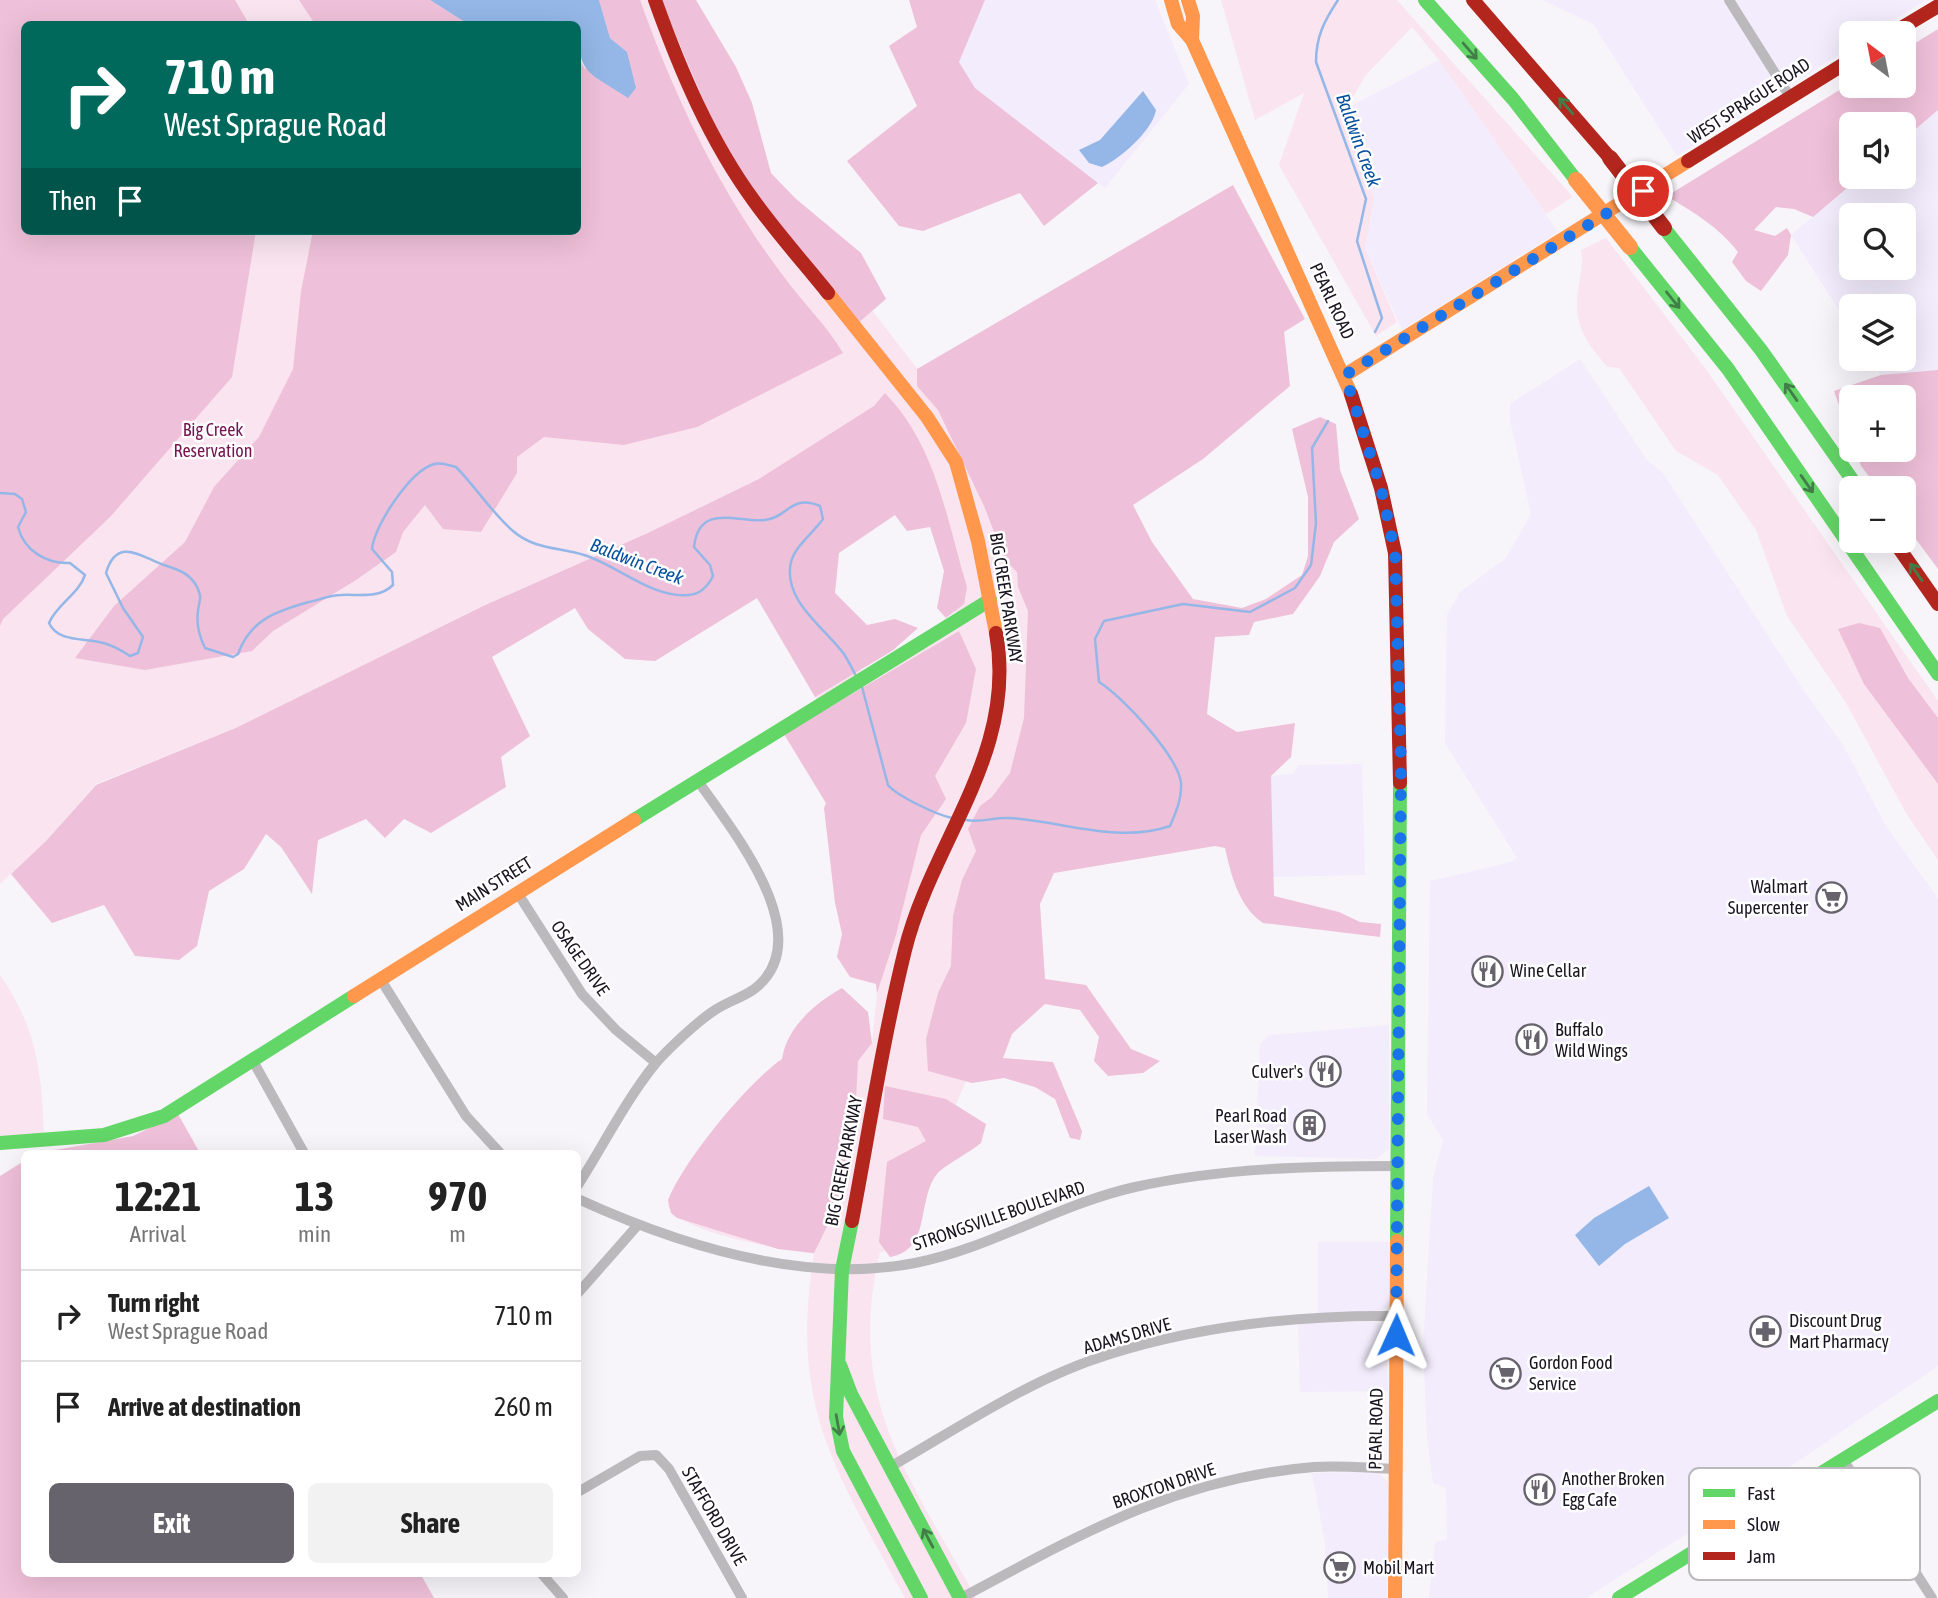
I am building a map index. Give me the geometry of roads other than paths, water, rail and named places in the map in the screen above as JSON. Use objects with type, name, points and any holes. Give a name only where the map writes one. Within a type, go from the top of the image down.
[{"type":"main road","name":"BIG CREEK PARKWAY","points":[[655,0],[704,119],[736,175],[927,416],[956,462],[978,541],[990,600],[999,657],[998,701],[986,758],[964,811],[926,882],[905,948],[842,1270],[836,1416],[844,1451],[921,1598]]},
{"type":"main road","name":"PEARL ROAD","points":[[1171,0],[1178,24],[1192,40],[1345,375],[1381,488],[1395,553],[1401,765],[1395,1598]]},
{"type":"main road","name":"PEARL ROAD","points":[[1188,0],[1193,16],[1192,40]]},
{"type":"main road","points":[[1425,0],[1513,99],[1728,369],[1938,674]]},
{"type":"main road","points":[[1473,0],[1610,158],[1761,350],[1850,476]]},
{"type":"main road","points":[[1482,0],[1503,33]]},
{"type":"main road","points":[[1913,21],[1938,6]]},
{"type":"main road","name":"WEST SPRAGUE ROAD","points":[[1345,375],[1521,268],[1839,67]]},
{"type":"main road","points":[[1902,553],[1938,604]]},
{"type":"main road","name":"MAIN STREET","points":[[0,1143],[75,1139],[133,1130],[164,1116],[517,892],[877,673],[990,600]]},
{"type":"main road","name":"BIG CREEK PARKWAY","points":[[837,1357],[851,1394],[960,1598]]},
{"type":"main road","points":[[1833,1468],[1938,1401]]},
{"type":"main road","points":[[1619,1598],[1689,1555]]},
{"type":"street","points":[[1729,0],[1790,97]]},
{"type":"street","points":[[581,1180],[656,1063],[714,1010],[751,991],[771,975],[780,944],[772,905],[756,866],[698,780]]},
{"type":"street","name":"OSAGE DRIVE","points":[[517,892],[582,994],[616,1030],[656,1063]]},
{"type":"street","points":[[381,980],[466,1116],[497,1150]]},
{"type":"street","points":[[253,1061],[302,1150]]},
{"type":"street","name":"STRONGSVILLE BOULEVARD","points":[[581,1200],[636,1226],[780,1265],[842,1270],[916,1263],[981,1242],[1068,1206],[1133,1187],[1202,1174],[1296,1167],[1398,1166]]},
{"type":"street","points":[[581,1290],[636,1226]]},
{"type":"street","name":"ADAMS DRIVE","points":[[890,1467],[1007,1400],[1106,1355],[1226,1327],[1332,1316],[1396,1316]]},
{"type":"street","name":"STAFFORD DRIVE","points":[[581,1490],[640,1456],[656,1455],[669,1469],[742,1598]]},
{"type":"street","points":[[1844,1461],[1848,1468]]},
{"type":"street","name":"BROXTON DRIVE","points":[[960,1598],[1129,1511],[1189,1490],[1252,1475],[1313,1467],[1395,1469]]},
{"type":"street","points":[[545,1577],[563,1598]]},
{"type":"street","points":[[1920,1579],[1932,1598]]},
{"type":"water","points":[[430,0],[599,0],[610,38],[627,52],[636,88],[628,98],[588,70],[581,57],[581,21],[463,21]]},
{"type":"water","points":[[1143,91],[1156,110],[1149,126],[1135,143],[1109,163],[1102,167],[1089,163],[1079,150],[1100,140]]},
{"type":"water","points":[[1649,1186],[1669,1218],[1625,1244],[1599,1266],[1575,1235],[1594,1218]]},
{"type":"waterway","name":"Baldwin Creek","points":[[1338,0],[1322,30],[1317,45],[1316,62],[1366,199],[1357,241],[1382,318],[1375,332]]},
{"type":"waterway","name":"Baldwin Creek","points":[[966,820],[1009,818],[1130,833],[1170,826],[1181,794],[1178,771],[1148,728],[1099,682],[1095,639],[1104,621],[1183,604],[1250,612],[1295,588],[1311,565],[1316,523],[1312,448],[1328,421]]},
{"type":"waterway","name":"Baldwin Creek","points":[[0,493],[15,494],[22,499],[26,512],[18,527],[25,543],[31,549],[53,561],[70,563],[85,575],[78,588],[53,616],[49,623],[53,629],[71,638],[107,644],[130,656],[138,653],[143,637],[123,608],[106,573],[117,555],[124,552],[139,554],[181,571],[191,578],[200,595],[197,616],[205,648],[233,657],[238,654],[243,642],[257,625],[275,613],[333,596],[375,594],[393,585],[392,572],[372,549],[374,539],[386,514],[404,488],[414,477],[434,464],[456,467],[498,516],[513,531],[530,542],[584,555],[649,587],[676,595],[701,591],[713,576],[710,565],[694,547],[697,533],[703,524],[721,518],[765,520],[780,515],[796,504],[810,503],[820,506],[823,519],[793,556],[790,576],[793,589],[807,612],[844,654],[857,678]]},
{"type":"waterway","name":"Baldwin Creek","points":[[862,687],[888,785],[918,804],[952,818]]},
{"type":"place","name":"Walmart Supercenter","points":[[1831,897]]},
{"type":"place","name":"Wine Cellar","points":[[1487,971]]},
{"type":"place","name":"Buffalo Wild Wings","points":[[1532,1040]]},
{"type":"place","name":"Culver's","points":[[1326,1072]]},
{"type":"place","name":"Pearl Road Laser Wash","points":[[1310,1126]]},
{"type":"place","name":"Discount Drug Mart Pharmacy","points":[[1766,1331]]},
{"type":"place","name":"Gordon Food Service","points":[[1506,1373]]},
{"type":"place","name":"Another Broken Egg Cafe","points":[[1539,1489]]},
{"type":"place","name":"Mobil Mart","points":[[1340,1568]]},
{"type":"park label","name":"Big Creek Reservation","points":[[213,440]]}]
